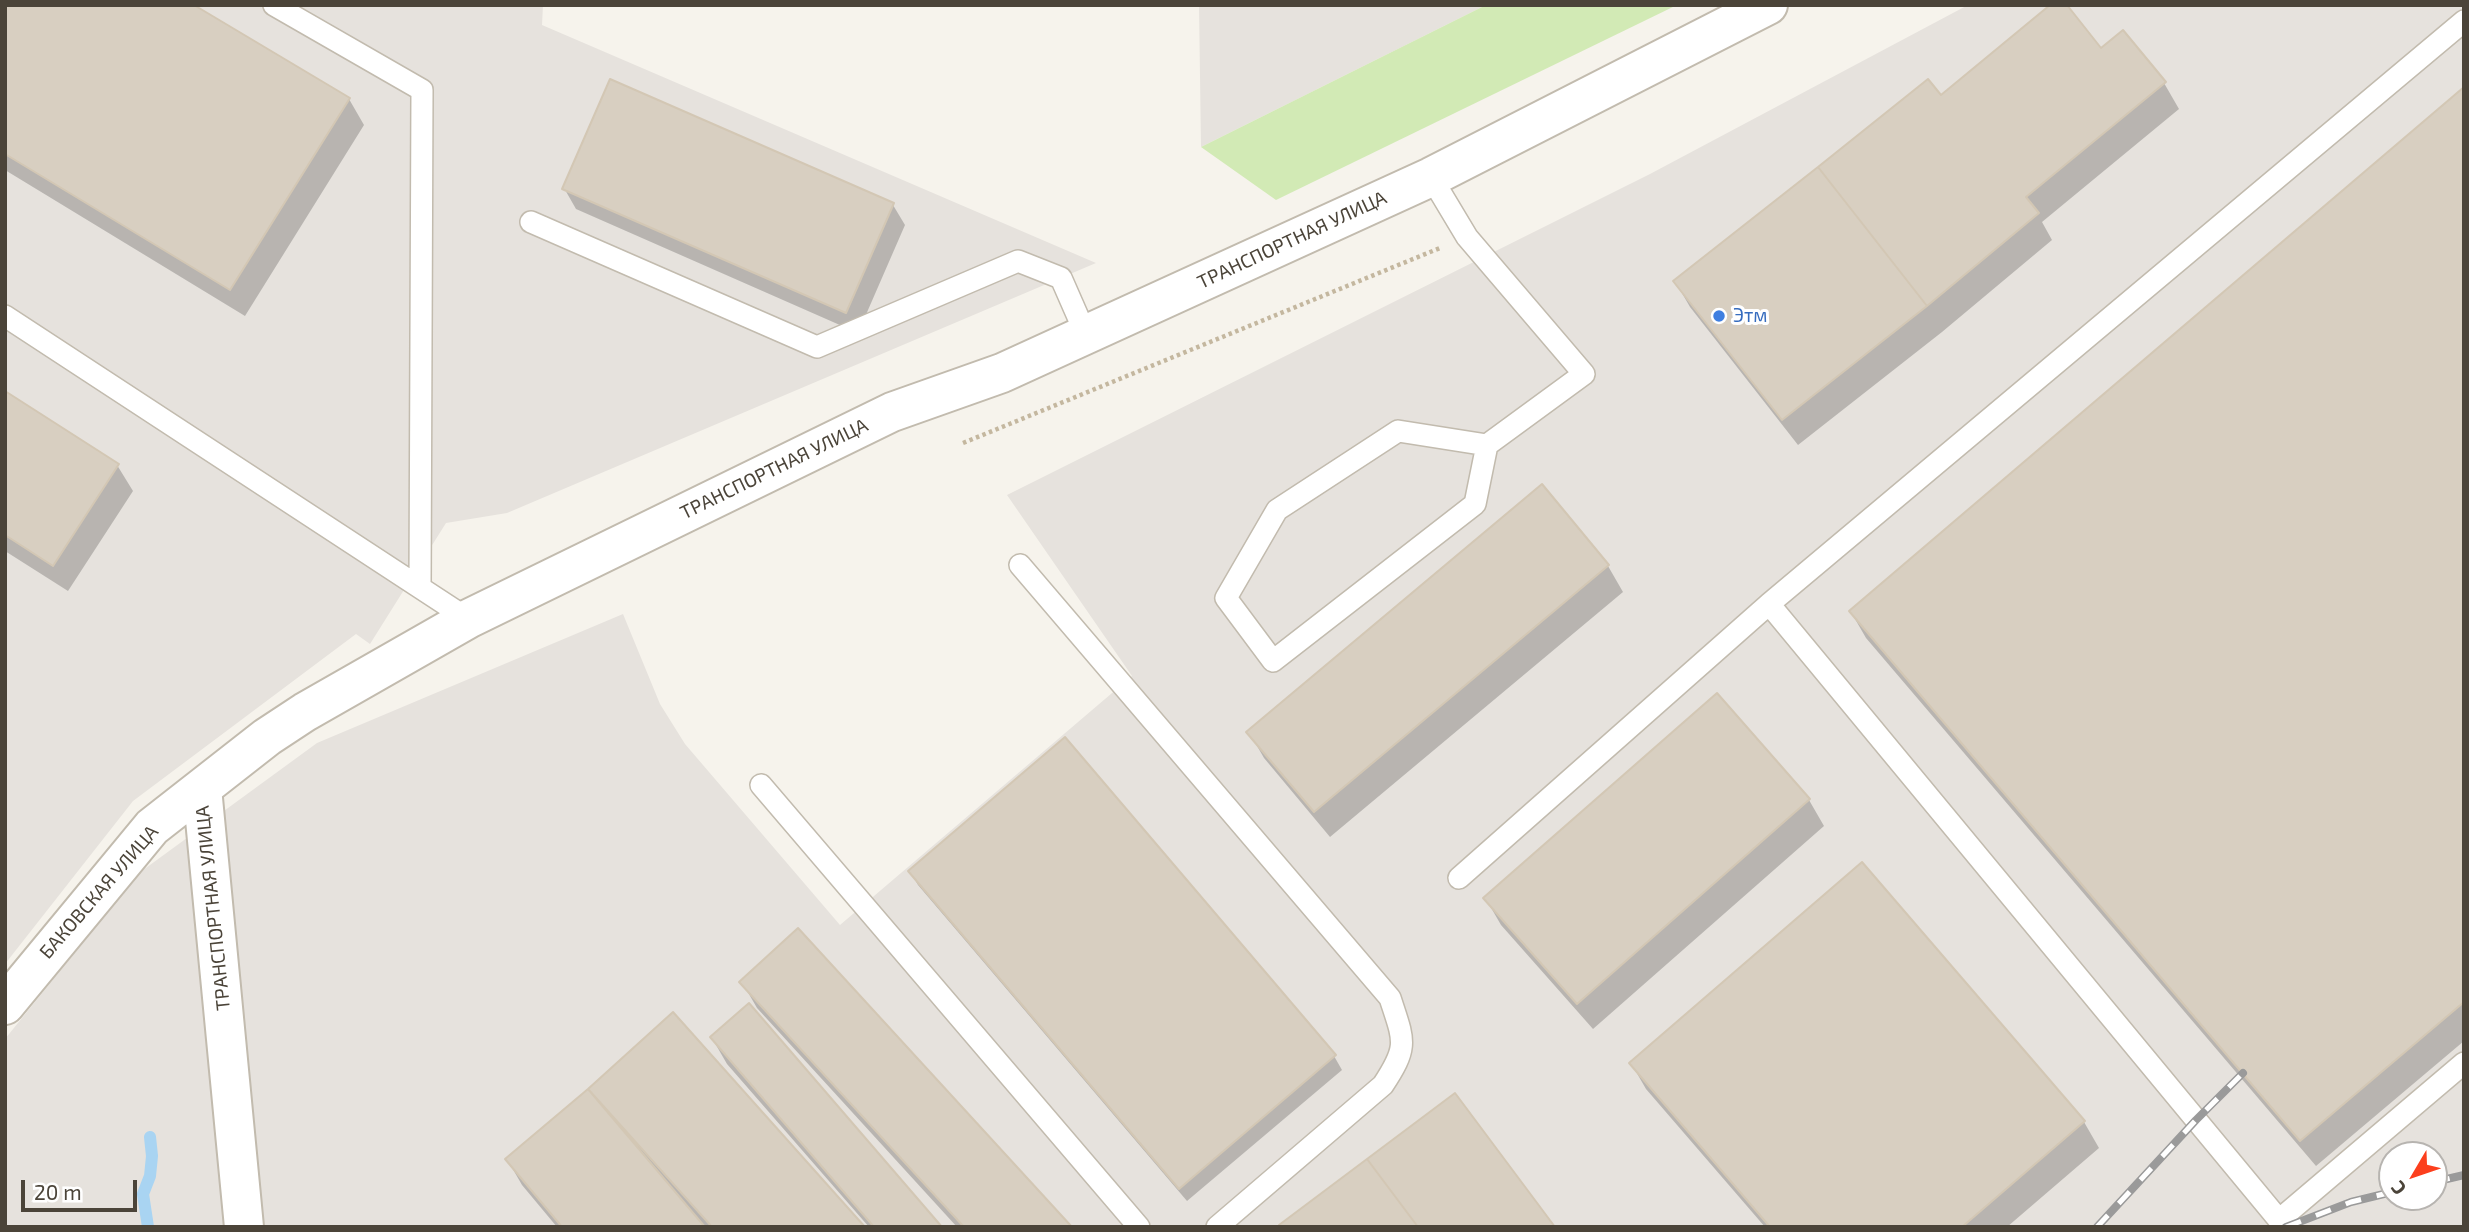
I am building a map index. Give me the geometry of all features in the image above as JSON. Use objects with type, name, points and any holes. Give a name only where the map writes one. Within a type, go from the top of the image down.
[{"type":"street","name":"ТРАНСПОРТНАЯ УЛИЦА","points":[[244,1227],[202,788],[267,737],[305,712],[468,619],[891,412],[1002,373],[1431,177],[1768,5]]},
{"type":"street","name":"БАКОВСКАЯ УЛИЦА","points":[[5,1004],[152,827],[202,788]]},
{"type":"lane","points":[[274,5],[422,90],[420,587]]},
{"type":"lane","points":[[1459,878],[1769,604],[2464,21]]},
{"type":"lane","points":[[1431,177],[1467,237],[1584,374],[1487,445],[1475,504],[1273,662],[1226,598],[1277,510],[1398,431],[1487,445]]},
{"type":"lane","points":[[531,222],[817,347],[1018,261],[1061,278],[1086,335]]},
{"type":"lane","points":[[5,316],[468,619]]},
{"type":"lane","points":[[1020,565],[1390,999],[1403,1037],[1398,1062],[1382,1085],[1217,1227]]},
{"type":"lane","points":[[1769,604],[2280,1223],[2464,1063]]},
{"type":"lane","points":[[761,785],[1139,1227]]},
{"type":"path","points":[[963,443],[1467,237]]},
{"type":"shaded area","points":[[5,5],[543,5],[542,25],[1096,263],[507,513],[446,523],[370,644],[356,634],[133,801],[5,964]]},
{"type":"shaded area","points":[[1199,5],[1486,5],[1201,147]]},
{"type":"shaded area","points":[[1968,5],[2464,5],[2464,1227],[5,1227],[5,1039],[139,873],[317,743],[623,614],[660,704],[685,744],[840,925],[1132,676],[1007,495],[1650,174]]},
{"type":"green space","points":[[1486,5],[1677,5],[1276,200],[1201,147]]},
{"type":"building","points":[[5,5],[194,5],[350,98],[230,290],[5,154]]},
{"type":"building","points":[[2050,5],[2067,5],[2101,48],[2123,30],[2166,82],[2026,197],[2039,213],[1927,306],[1818,167],[1928,79],[1941,95]]},
{"type":"building","points":[[610,79],[894,203],[846,313],[562,189]]},
{"type":"building","points":[[2464,87],[2464,1002],[2300,1141],[1849,611]]},
{"type":"building","points":[[1818,167],[1927,306],[1782,420],[1673,281]]},
{"type":"building","points":[[5,391],[119,464],[53,566],[5,535]]},
{"type":"building","points":[[1542,484],[1609,565],[1314,812],[1246,732]]},
{"type":"building","points":[[1717,693],[1810,799],[1577,1004],[1483,898]]},
{"type":"building","points":[[1065,737],[1336,1055],[1179,1189],[908,871]]},
{"type":"building","points":[[1862,862],[2085,1121],[1962,1227],[1770,1227],[1629,1063]]},
{"type":"building","points":[[798,928],[1072,1227],[964,1227],[739,982]]},
{"type":"building","points":[[749,1003],[942,1227],[874,1227],[710,1037]]},
{"type":"building","points":[[673,1012],[865,1227],[712,1227],[588,1089]]},
{"type":"building","points":[[588,1089],[705,1227],[562,1227],[505,1159]]},
{"type":"building","points":[[1455,1093],[1555,1227],[1418,1227],[1367,1159]]},
{"type":"building","points":[[1367,1159],[1418,1227],[1280,1227],[1279,1225]]},
{"type":"waterway","points":[[148,1227],[143,1194],[150,1176],[150,1137]]},
{"type":"railway","points":[[2097,1227],[2243,1073]]},
{"type":"railway","points":[[2448,1179],[2464,1175]]},
{"type":"railway","points":[[2286,1227],[2351,1202],[2378,1195]]},
{"type":"place","name":"Этм","points":[[1719,316]]}]
